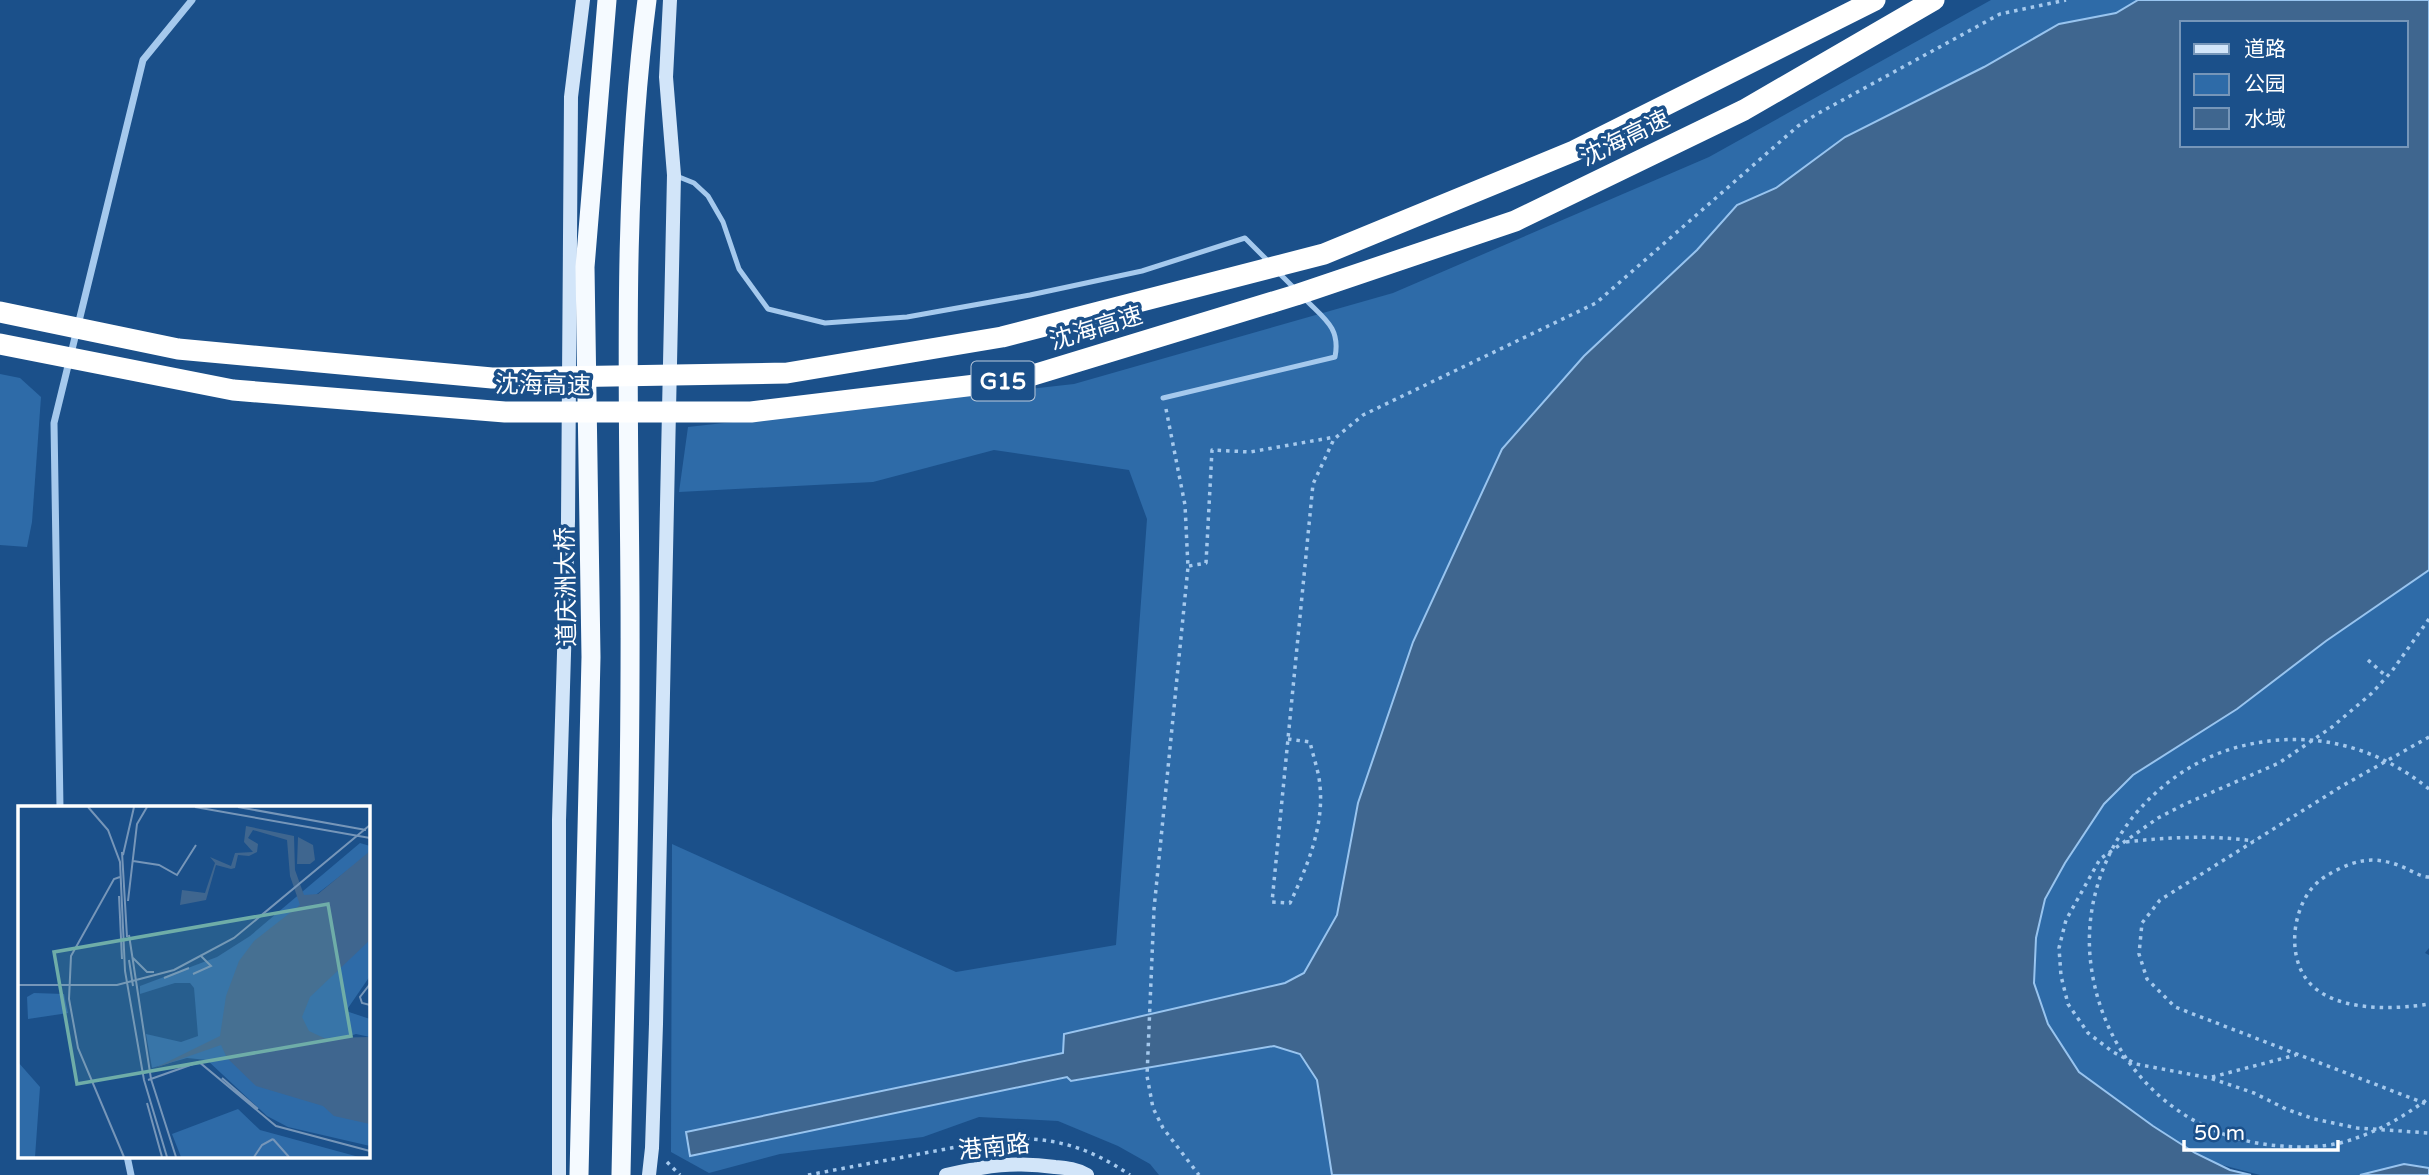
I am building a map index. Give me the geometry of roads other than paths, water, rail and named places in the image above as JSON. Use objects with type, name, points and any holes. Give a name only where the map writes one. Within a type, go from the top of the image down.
[{"type":"highway","name":"道庆洲大桥","points":[[579,1175],[591,657],[585,267],[607,0]]},
{"type":"highway","points":[[621,1175],[630,685],[629,247],[637,77],[647,0]]},
{"type":"highway","name":"沈海高速","points":[[0,312],[178,349],[492,379],[787,373],[935,349],[1002,337],[1324,254],[1574,151],[1875,0]]},
{"type":"highway","name":"沈海高速","points":[[0,344],[233,390],[505,412],[751,412],[1017,380],[1296,295],[1515,221],[1744,110],[1934,0]]},
{"type":"main road","points":[[559,1175],[559,820],[568,521],[571,97],[583,0]]},
{"type":"main road","points":[[649,1175],[656,1024],[674,175],[666,77],[670,0]]},
{"type":"main road","name":"港南路","points":[[946,1175],[984,1166],[1026,1162],[1078,1170],[1087,1175]]},
{"type":"street","points":[[60,806],[54,423],[143,60],[192,0]]},
{"type":"lane","points":[[674,175],[694,183],[708,196],[723,222],[738,269],[768,309],[825,323],[907,317],[1142,271],[1245,238],[1330,325],[1338,341],[1335,357],[1163,398]]},
{"type":"water","points":[[2138,0],[2429,0],[2429,570],[2326,641],[2237,709],[2133,775],[2104,804],[2065,863],[2045,899],[2036,938],[2034,983],[2048,1024],[2079,1072],[2195,1153],[2230,1170],[2251,1175],[1332,1175],[1317,1080],[1300,1054],[1274,1046],[1071,1081],[1067,1077],[690,1156],[686,1132],[1063,1053],[1064,1034],[1285,983],[1304,973],[1337,915],[1358,803],[1413,642],[1502,449],[1584,356],[1697,250],[1737,205],[1776,188],[1845,137],[1984,67],[2059,24],[2116,13]]},
{"type":"water","points":[[2404,1164],[2429,1168],[2429,1175],[2360,1175]]}]
